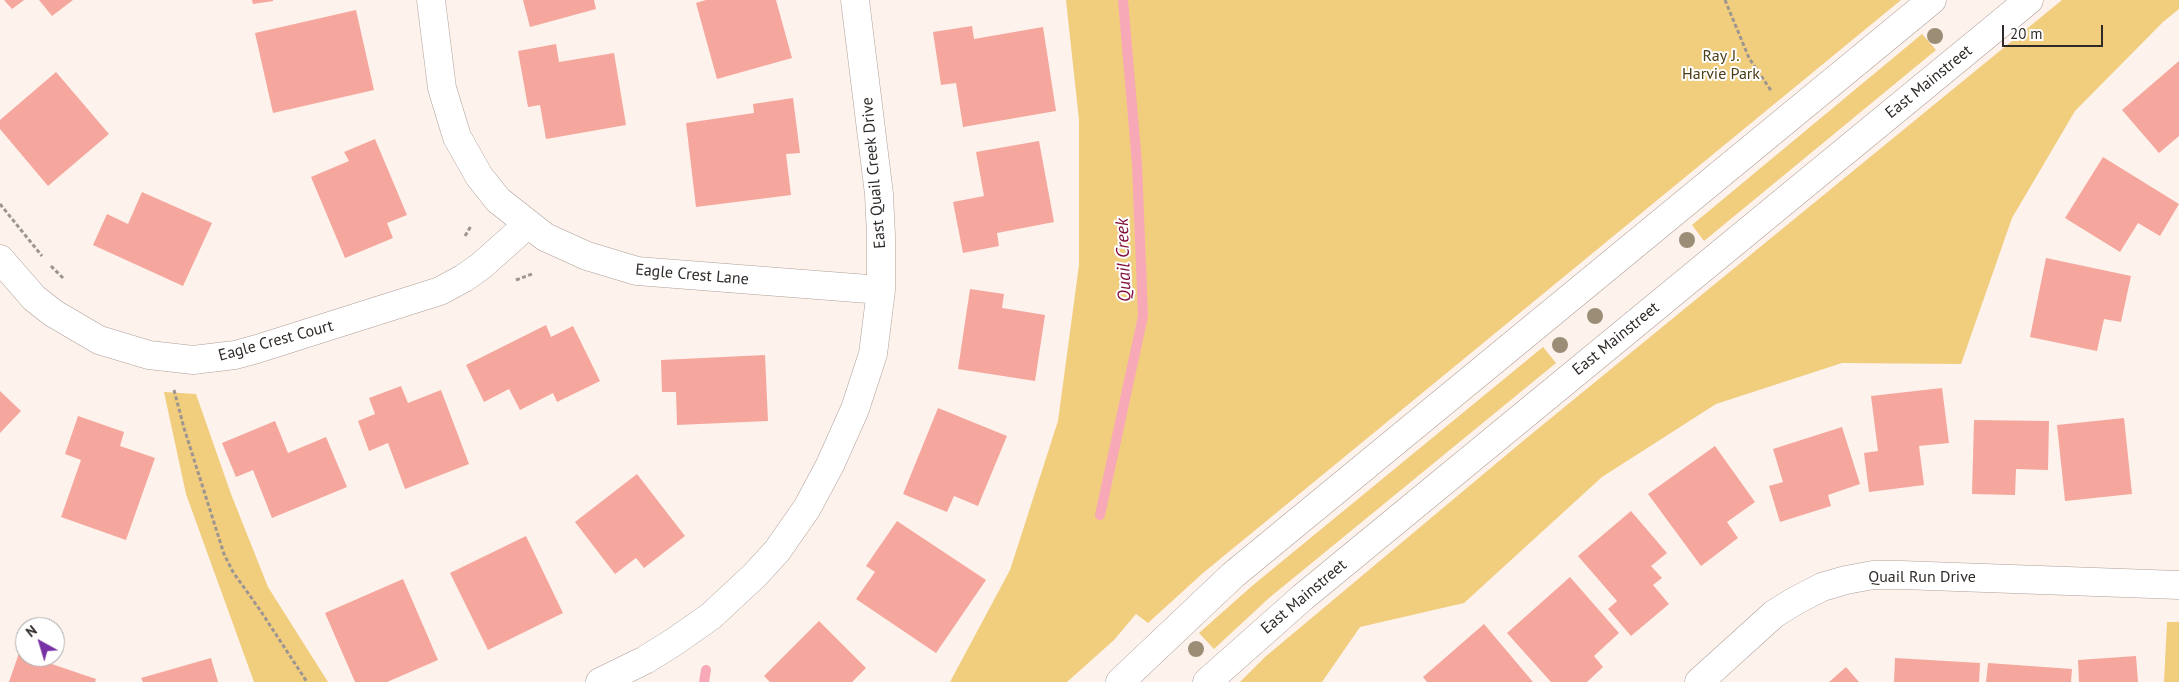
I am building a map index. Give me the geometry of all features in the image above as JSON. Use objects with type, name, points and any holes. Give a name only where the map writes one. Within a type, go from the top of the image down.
[{"type":"street","name":"Eagle Crest Lane","points":[[431,0],[442,88],[457,137],[467,157],[498,200],[527,225],[545,237],[612,265],[637,271],[881,290]]},
{"type":"street","name":"East Quail Creek Drive","points":[[600,682],[645,660],[711,616],[755,575],[793,530],[830,465],[865,382],[873,354],[881,290],[882,236],[879,194],[855,0]]},
{"type":"street","points":[[1120,682],[1233,575],[1932,0]]},
{"type":"street","name":"East Mainstreet","points":[[1206,682],[1303,597],[2029,0]]},
{"type":"street","name":"Eagle Crest Court","points":[[0,259],[34,298],[59,317],[99,340],[149,355],[193,360],[257,349],[440,291],[481,266],[527,225]]},
{"type":"street","name":"Quail Run Drive","points":[[1699,682],[1774,614],[1794,601],[1822,587],[1846,580],[1873,575],[1901,574],[2179,585]]},
{"type":"path","points":[[1725,0],[1749,58],[1767,86],[1791,116]]},
{"type":"path","points":[[0,204],[43,256]]},
{"type":"path","points":[[464,239],[471,226]]},
{"type":"path","points":[[49,264],[66,280]]},
{"type":"path","points":[[174,390],[189,445],[224,554],[237,579],[260,610],[307,682]]},
{"type":"green space","name":"Ray J. Harvie Park","points":[[1066,0],[1901,0],[1203,573],[1148,623],[1136,614],[1114,640],[1067,682],[950,682],[1010,570],[1058,421],[1079,265],[1079,120]]},
{"type":"green space","points":[[2062,0],[2179,0],[2179,9],[2163,22],[2075,111],[2012,218],[1961,364],[1842,363],[1716,404],[1602,477],[1464,603],[1360,627],[1322,682],[1240,682],[1265,657],[1523,441]]},
{"type":"green space","points":[[1922,34],[1936,50],[1704,241],[1692,225]]},
{"type":"green space","points":[[1543,347],[1556,363],[1269,598],[1214,649],[1199,633],[1252,586]]},
{"type":"green space","points":[[164,392],[196,394],[231,494],[268,587],[328,682],[254,682],[186,494]]},
{"type":"green space","points":[[2167,622],[2179,622],[2179,682],[2164,682]]},
{"type":"building","points":[[4,0],[24,0],[12,9]]},
{"type":"building","points":[[39,0],[73,0],[52,16]]},
{"type":"building","points":[[252,0],[273,0],[273,1],[253,4]]},
{"type":"building","points":[[523,0],[594,0],[596,9],[530,27]]},
{"type":"building","points":[[706,0],[776,0],[792,58],[717,79],[696,3]]},
{"type":"building","points":[[356,10],[374,90],[273,113],[255,33]]},
{"type":"building","points":[[972,26],[974,39],[1043,27],[1056,111],[963,127],[956,83],[941,85],[933,32]]},
{"type":"building","points":[[556,44],[559,62],[614,53],[626,125],[546,139],[540,105],[528,107],[518,51]]},
{"type":"building","points":[[2179,61],[2179,136],[2159,153],[2122,110]]},
{"type":"building","points":[[56,72],[109,134],[48,186],[0,129],[0,120]]},
{"type":"building","points":[[793,98],[800,153],[786,154],[791,195],[696,207],[686,123],[754,113],[753,104]]},
{"type":"building","points":[[375,139],[407,215],[387,223],[393,238],[345,258],[311,177],[349,161],[344,152]]},
{"type":"building","points":[[1039,141],[1054,222],[997,233],[999,246],[963,253],[953,202],[984,196],[976,152]]},
{"type":"building","points":[[2103,157],[2179,204],[2160,236],[2138,223],[2120,252],[2065,218]]},
{"type":"building","points":[[142,192],[212,223],[183,286],[93,245],[107,214],[128,224]]},
{"type":"building","points":[[2046,258],[2131,276],[2121,322],[2104,319],[2097,351],[2030,337]]},
{"type":"building","points":[[970,289],[1004,294],[1002,308],[1045,315],[1035,381],[958,369]]},
{"type":"building","points":[[546,325],[551,337],[573,326],[600,381],[557,402],[553,393],[520,410],[509,389],[484,402],[466,365]]},
{"type":"building","points":[[765,355],[768,421],[677,425],[676,392],[662,392],[661,360]]},
{"type":"building","points":[[401,386],[408,403],[441,390],[469,464],[405,489],[388,443],[369,451],[358,421],[375,414],[369,398]]},
{"type":"building","points":[[1942,388],[1949,443],[1919,446],[1924,485],[1869,492],[1864,453],[1878,451],[1871,396]]},
{"type":"building","points":[[0,391],[21,411],[0,433]]},
{"type":"building","points":[[938,408],[1007,436],[978,506],[954,496],[947,512],[903,494]]},
{"type":"building","points":[[78,416],[124,432],[120,446],[155,458],[126,540],[61,517],[81,460],[65,454]]},
{"type":"building","points":[[2124,418],[2132,494],[2065,501],[2057,425]]},
{"type":"building","points":[[1974,420],[2049,421],[2048,470],[2016,469],[2015,495],[1972,494]]},
{"type":"building","points":[[275,421],[288,453],[326,437],[347,487],[272,518],[253,470],[236,477],[222,443]]},
{"type":"building","points":[[1842,427],[1860,484],[1828,495],[1831,506],[1780,522],[1769,486],[1783,482],[1773,449]]},
{"type":"building","points":[[1715,446],[1755,502],[1727,522],[1738,538],[1701,566],[1648,494]]},
{"type":"building","points":[[637,474],[685,536],[644,568],[636,558],[615,574],[575,522]]},
{"type":"building","points":[[1631,511],[1667,553],[1651,566],[1662,578],[1653,585],[1669,604],[1631,636],[1608,609],[1617,601],[1578,556]]},
{"type":"building","points":[[897,521],[986,580],[936,653],[856,599],[875,572],[866,566]]},
{"type":"building","points":[[526,536],[563,613],[488,650],[450,573]]},
{"type":"building","points":[[1570,577],[1619,633],[1594,656],[1603,667],[1587,682],[1551,682],[1507,633]]},
{"type":"building","points":[[403,579],[438,660],[387,682],[355,682],[325,613]]},
{"type":"building","points":[[819,621],[866,668],[852,682],[770,682],[764,676]]},
{"type":"building","points":[[1484,624],[1533,682],[1427,682],[1423,677]]},
{"type":"building","points":[[2136,656],[2138,682],[2079,682],[2078,660]]},
{"type":"building","points":[[211,658],[218,682],[143,682],[141,678]]},
{"type":"building","points":[[1895,658],[1980,663],[1979,682],[1894,682]]},
{"type":"building","points":[[1988,663],[2072,669],[2071,682],[1986,682]]},
{"type":"building","points":[[15,665],[15,667],[61,667],[96,679],[95,682],[9,682]]},
{"type":"building","points":[[1846,667],[1859,682],[1829,682]]},
{"type":"waterway","name":"Quail Creek","points":[[1100,515],[1143,316],[1137,164],[1123,0]]},
{"type":"waterway","points":[[704,682],[706,670]]}]
